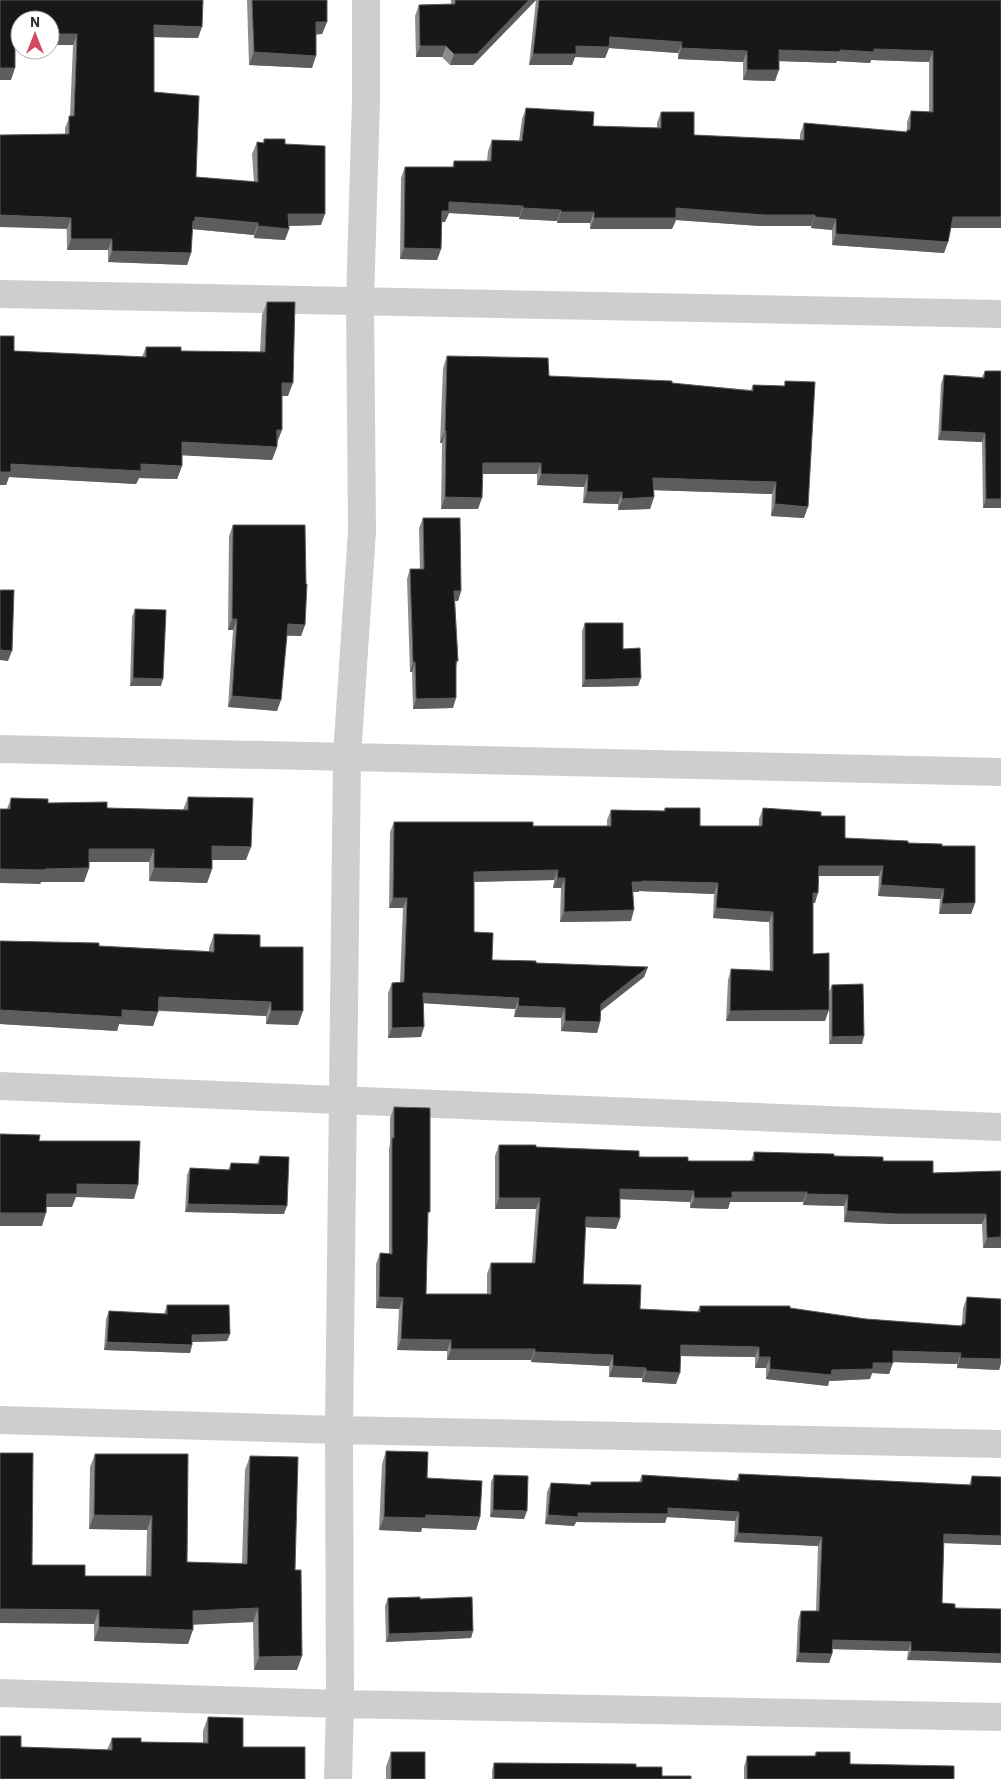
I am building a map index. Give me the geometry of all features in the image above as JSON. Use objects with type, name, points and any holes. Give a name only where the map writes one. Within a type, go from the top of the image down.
[{"type":"street","points":[[338,1779],[340,1704],[338,1430],[346,756],[362,531],[360,301],[366,100],[366,0]]},
{"type":"street","points":[[0,294],[1001,314]]},
{"type":"street","points":[[0,749],[1001,772]]},
{"type":"street","points":[[0,1086],[1001,1126]]},
{"type":"street","points":[[0,1420],[338,1430],[1001,1444]]},
{"type":"street","points":[[0,1693],[340,1704],[1001,1717]]},
{"type":"building","points":[[0,0],[203,0],[202,27],[154,25],[154,92],[199,96],[196,177],[258,182],[257,142],[264,143],[264,139],[285,139],[285,144],[325,146],[325,214],[288,214],[289,229],[258,226],[258,223],[195,217],[195,221],[193,221],[191,253],[112,251],[112,239],[71,239],[71,218],[0,215],[0,135],[69,134],[69,116],[74,116],[77,34],[60,34],[60,10],[10,10],[10,60],[15,60],[15,68],[0,68]]},
{"type":"building","points":[[252,0],[327,0],[327,22],[316,22],[316,56],[254,52]]},
{"type":"building","points":[[455,0],[529,0],[477,54],[454,54],[446,46],[420,46],[419,5],[455,4]]},
{"type":"building","points":[[539,0],[1001,0],[1001,217],[953,217],[948,242],[836,234],[836,219],[815,217],[815,215],[764,215],[676,208],[676,218],[594,218],[594,212],[561,212],[561,210],[523,208],[523,206],[449,202],[449,211],[442,211],[441,249],[404,248],[405,167],[454,167],[454,161],[491,161],[492,140],[522,141],[526,108],[594,112],[593,126],[661,128],[661,112],[694,112],[694,135],[804,140],[804,123],[907,132],[907,130],[910,130],[911,111],[933,112],[933,51],[874,49],[874,52],[779,50],[779,70],[747,70],[747,51],[681,48],[682,42],[610,37],[609,47],[576,46],[576,54],[533,54]]},
{"type":"building","points":[[267,302],[295,302],[293,383],[282,383],[282,430],[277,430],[277,447],[182,442],[182,466],[141,464],[141,471],[11,464],[11,472],[0,472],[0,336],[14,336],[14,351],[146,357],[146,347],[181,347],[181,351],[265,352]]},
{"type":"building","points":[[447,356],[548,358],[549,376],[672,381],[672,383],[753,391],[753,385],[785,386],[785,381],[815,382],[808,507],[775,504],[776,482],[653,478],[654,497],[622,499],[622,492],[587,492],[588,475],[541,474],[541,463],[483,463],[482,498],[445,497]]},
{"type":"building","points":[[985,371],[1001,371],[1001,499],[986,499],[985,433],[941,431],[944,375],[984,378]]},
{"type":"building","points":[[423,518],[460,518],[461,591],[454,591],[458,661],[456,661],[456,698],[416,699],[410,569],[424,569]]},
{"type":"building","points":[[233,525],[305,525],[307,584],[305,625],[288,624],[281,700],[232,696],[237,619],[232,619]]},
{"type":"building","points":[[0,590],[14,590],[12,651],[0,650]]},
{"type":"building","points":[[135,609],[166,610],[163,679],[133,678]]},
{"type":"building","points":[[585,623],[623,623],[623,649],[640,648],[641,678],[585,680]]},
{"type":"building","points":[[188,797],[253,798],[251,847],[212,846],[212,869],[154,868],[154,849],[89,849],[89,868],[45,870],[0,869],[0,809],[10,809],[11,798],[48,799],[48,803],[107,802],[107,808],[188,810]]},
{"type":"building","points":[[665,808],[700,808],[700,826],[762,826],[763,808],[821,812],[821,816],[845,816],[845,838],[908,841],[908,843],[942,844],[942,846],[975,846],[975,903],[942,904],[944,889],[881,885],[883,866],[819,866],[818,893],[813,893],[813,954],[829,953],[829,1010],[730,1011],[731,969],[773,971],[773,912],[716,908],[718,883],[642,881],[632,882],[634,910],[564,912],[565,878],[557,878],[558,870],[474,872],[474,932],[493,933],[492,960],[648,967],[601,1004],[600,1022],[565,1021],[565,1008],[518,1006],[519,998],[423,993],[424,1027],[392,1028],[392,983],[404,982],[407,898],[393,898],[394,822],[533,822],[533,826],[611,826],[611,810],[665,811]]},
{"type":"building","points":[[214,934],[260,935],[260,947],[303,947],[303,1011],[271,1011],[271,1002],[159,997],[158,1012],[122,1010],[122,1017],[0,1010],[0,941],[99,943],[99,946],[214,952]]},
{"type":"building","points":[[863,984],[864,1036],[832,1037],[832,985]]},
{"type":"building","points":[[394,1107],[430,1108],[430,1212],[428,1212],[426,1294],[491,1294],[491,1263],[535,1263],[540,1198],[499,1198],[499,1145],[536,1145],[536,1147],[639,1151],[639,1157],[688,1157],[688,1161],[754,1161],[754,1152],[834,1154],[834,1156],[883,1157],[883,1161],[933,1161],[933,1173],[1001,1171],[1001,1237],[987,1238],[986,1214],[897,1214],[847,1211],[848,1195],[807,1194],[807,1192],[732,1192],[732,1198],[694,1198],[694,1191],[620,1189],[620,1218],[586,1217],[583,1284],[641,1285],[640,1309],[700,1312],[700,1306],[790,1306],[790,1308],[866,1319],[962,1326],[962,1324],[965,1324],[967,1297],[1001,1299],[1001,1359],[960,1358],[961,1353],[893,1351],[893,1363],[873,1363],[873,1369],[832,1370],[831,1375],[770,1369],[770,1357],[759,1357],[759,1347],[681,1345],[680,1373],[646,1371],[646,1368],[613,1366],[613,1355],[535,1352],[535,1349],[451,1349],[451,1340],[401,1339],[403,1298],[379,1297],[380,1253],[392,1254],[392,1138],[394,1138]]},
{"type":"building","points":[[0,1134],[40,1135],[39,1141],[140,1141],[138,1185],[77,1184],[77,1194],[47,1194],[46,1213],[0,1213]]},
{"type":"building","points":[[260,1156],[289,1157],[287,1206],[188,1204],[190,1168],[230,1170],[231,1163],[259,1164]]},
{"type":"building","points":[[167,1305],[229,1305],[230,1334],[192,1335],[192,1345],[107,1342],[109,1311],[167,1314]]},
{"type":"building","points":[[386,1451],[428,1452],[427,1478],[482,1481],[480,1517],[426,1515],[425,1518],[384,1517]]},
{"type":"building","points":[[0,1453],[33,1453],[32,1565],[85,1565],[85,1576],[151,1576],[152,1516],[94,1515],[95,1454],[188,1454],[187,1562],[247,1564],[250,1456],[298,1457],[295,1570],[301,1570],[302,1656],[259,1657],[258,1608],[193,1611],[193,1630],[99,1627],[99,1610],[0,1609]]},
{"type":"building","points":[[739,1474],[971,1485],[972,1476],[1001,1477],[1001,1536],[944,1534],[942,1603],[955,1604],[955,1608],[1001,1609],[1001,1654],[911,1651],[911,1642],[833,1640],[832,1654],[799,1653],[801,1611],[819,1611],[822,1537],[738,1533],[739,1512],[668,1508],[668,1514],[578,1513],[578,1517],[548,1515],[551,1483],[591,1485],[591,1482],[642,1482],[642,1475],[739,1481]]},
{"type":"building","points":[[494,1475],[528,1476],[527,1511],[493,1510]]},
{"type":"building","points":[[420,1597],[420,1599],[472,1597],[473,1631],[389,1634],[388,1598]]},
{"type":"building","points":[[208,1717],[243,1718],[243,1747],[305,1747],[305,1779],[0,1779],[0,1736],[21,1736],[21,1747],[112,1750],[112,1738],[141,1738],[141,1742],[208,1743]]},
{"type":"building","points":[[391,1752],[425,1752],[425,1779],[391,1779]]},
{"type":"building","points":[[816,1752],[850,1752],[850,1764],[954,1766],[954,1779],[747,1779],[747,1756],[816,1756]]},
{"type":"building","points":[[494,1763],[636,1764],[636,1767],[662,1767],[662,1776],[691,1776],[691,1779],[494,1779]]}]
